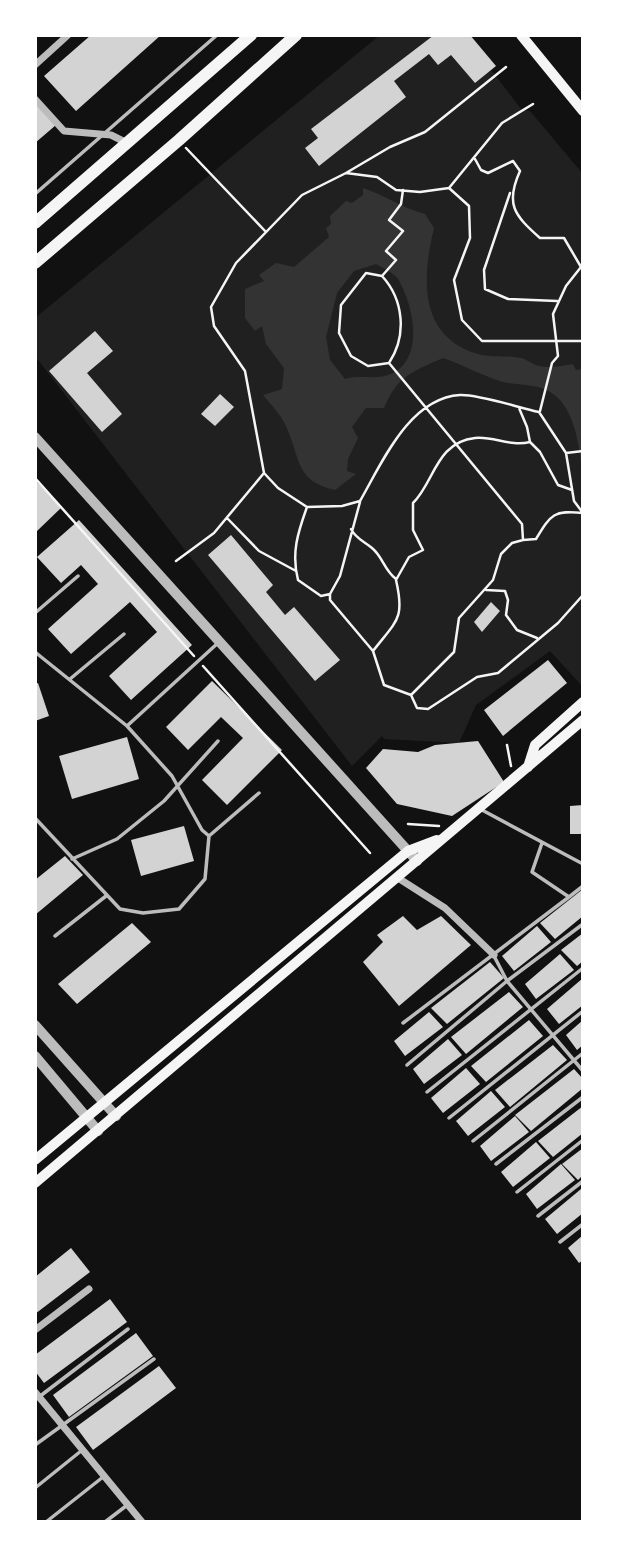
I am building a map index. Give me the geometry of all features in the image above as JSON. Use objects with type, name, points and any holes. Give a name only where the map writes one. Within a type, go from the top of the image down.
[{"type":"main road","points":[[35,223],[251,35]]},
{"type":"main road","points":[[35,262],[179,140],[296,35]]},
{"type":"main road","points":[[521,35],[583,111]]},
{"type":"main road","points":[[528,767],[534,746],[583,702]]},
{"type":"main road","points":[[35,1183],[481,809],[583,720]]},
{"type":"main road","points":[[35,1160],[408,851],[447,836]]},
{"type":"street","points":[[35,65],[68,35]]},
{"type":"street","points":[[35,99],[64,131],[104,135],[127,143]]},
{"type":"street","points":[[35,437],[418,861]]},
{"type":"street","points":[[398,877],[445,908],[494,954]]},
{"type":"street","points":[[35,1025],[102,1103],[117,1116]]},
{"type":"street","points":[[35,1056],[98,1130]]},
{"type":"street","points":[[35,1331],[89,1289]]},
{"type":"street","points":[[36,1396],[142,1522]]},
{"type":"lane","points":[[35,194],[217,35]]},
{"type":"lane","points":[[35,613],[78,576]]},
{"type":"lane","points":[[70,679],[124,634]]},
{"type":"lane","points":[[127,726],[219,641]]},
{"type":"lane","points":[[35,652],[127,726],[176,785],[202,830],[209,836]]},
{"type":"lane","points":[[72,859],[117,839],[164,800],[218,741]]},
{"type":"lane","points":[[35,818],[120,909],[143,913],[179,909],[205,879],[209,836],[259,793]]},
{"type":"lane","points":[[481,809],[583,864]]},
{"type":"lane","points":[[35,829],[40,825]]},
{"type":"lane","points":[[542,842],[532,872],[569,897]]},
{"type":"lane","points":[[403,1023],[583,886]]},
{"type":"lane","points":[[55,936],[106,895]]},
{"type":"lane","points":[[407,1065],[507,981],[583,924]]},
{"type":"lane","points":[[494,954],[507,981],[583,1071]]},
{"type":"lane","points":[[427,1093],[583,968]]},
{"type":"lane","points":[[449,1118],[583,1011]]},
{"type":"lane","points":[[474,1141],[583,1053]]},
{"type":"lane","points":[[496,1164],[583,1097]]},
{"type":"lane","points":[[517,1192],[583,1140]]},
{"type":"lane","points":[[538,1216],[583,1181]]},
{"type":"lane","points":[[560,1242],[583,1224]]},
{"type":"lane","points":[[36,1396],[128,1329]]},
{"type":"lane","points":[[35,1445],[154,1359]]},
{"type":"lane","points":[[35,1488],[83,1450]]},
{"type":"lane","points":[[46,1522],[104,1476]]},
{"type":"lane","points":[[105,1522],[128,1505]]},
{"type":"path","points":[[360,501],[342,506],[307,507],[278,488],[264,473],[245,371],[214,326],[211,307],[236,263],[302,195],[390,147],[425,132],[506,67]]},
{"type":"path","points":[[346,173],[377,177],[403,190],[420,192],[449,188],[502,124],[533,104]]},
{"type":"path","points":[[179,140],[267,233]]},
{"type":"path","points":[[475,159],[481,170],[488,173],[513,161],[520,171],[484,270],[485,289],[508,299],[557,302]]},
{"type":"path","points":[[449,188],[469,206],[470,238],[454,280],[462,320],[482,341],[583,341]]},
{"type":"path","points":[[382,276],[396,260],[386,251],[402,231],[389,220],[401,204],[403,190]]},
{"type":"path","points":[[511,190],[513,208],[526,225],[540,238],[564,238],[581,267],[557,302],[553,314],[559,340],[558,356],[552,363],[539,412]]},
{"type":"path","points":[[366,273],[382,276],[400,305],[398,350],[390,363],[368,366],[351,356],[339,333],[341,305],[366,273]]},
{"type":"path","points":[[390,363],[522,524],[523,540]]},
{"type":"path","points":[[583,513],[574,501],[566,453],[539,412],[460,395],[425,407],[391,445],[360,501],[340,576],[330,594],[330,600],[373,651],[384,685],[411,695],[417,708],[428,709],[477,677],[498,673],[583,595]]},
{"type":"path","points":[[519,408],[530,442],[540,452],[558,485],[572,490]]},
{"type":"path","points":[[373,651],[400,616],[396,580],[409,557],[423,550],[413,530],[413,503],[427,489],[431,471],[439,459],[457,445],[475,438],[516,445],[530,442]]},
{"type":"path","points":[[566,453],[583,451]]},
{"type":"path","points":[[176,561],[214,533],[264,473]]},
{"type":"path","points":[[307,507],[298,532],[293,560],[298,580],[321,596],[330,594]]},
{"type":"path","points":[[411,695],[454,652],[459,618],[493,580],[500,554],[512,543],[537,539],[549,517],[563,511],[583,513]]},
{"type":"path","points":[[227,518],[259,551],[296,570]]},
{"type":"path","points":[[351,529],[355,537],[376,553],[385,571],[396,580]]},
{"type":"path","points":[[486,590],[505,591],[508,600],[506,615],[517,630],[538,638]]},
{"type":"path","points":[[506,745],[513,780]]},
{"type":"path","points":[[408,824],[458,827]]},
{"type":"shaded area","points":[[380,35],[464,35],[522,110],[530,111],[583,174],[583,687],[550,651],[476,705],[459,743],[384,739],[382,736],[352,766],[35,356],[35,318]]},
{"type":"shaded area","points":[[363,188],[425,214],[434,228],[427,266],[427,285],[429,303],[444,334],[458,345],[478,354],[521,358],[540,366],[573,364],[576,370],[583,369],[583,480],[576,432],[566,408],[559,399],[544,389],[503,382],[443,358],[401,381],[384,408],[366,408],[352,427],[358,438],[348,459],[347,471],[356,474],[335,490],[307,476],[284,421],[263,395],[282,389],[284,368],[266,344],[262,326],[255,331],[245,318],[245,289],[264,281],[259,275],[276,263],[294,267],[329,237],[326,228],[331,224],[330,216],[346,201],[352,203],[363,195]],"holes":[[[376,264],[398,279],[408,302],[413,342],[403,365],[393,373],[345,379],[330,360],[326,337],[337,293],[354,271]]]},
{"type":"building","points":[[91,35],[161,35],[76,111],[44,76]]},
{"type":"building","points":[[434,35],[470,35],[496,66],[475,83],[451,55],[438,65],[429,54],[394,81],[406,97],[319,166],[305,148],[318,138],[311,129]]},
{"type":"building","points":[[35,102],[56,125],[35,143]]},
{"type":"building","points":[[95,331],[113,351],[87,373],[122,414],[102,432],[49,371]]},
{"type":"building","points":[[220,394],[234,407],[215,426],[201,414]]},
{"type":"building","points":[[35,480],[62,507],[36,532],[35,531]]},
{"type":"building","points":[[79,520],[192,645],[131,700],[109,676],[157,632],[130,602],[71,654],[48,629],[98,584],[81,565],[61,583],[37,557]]},
{"type":"building","points":[[231,535],[273,585],[266,592],[285,615],[294,607],[340,660],[315,681],[208,555]]},
{"type":"building","points":[[491,602],[500,611],[482,632],[474,622]]},
{"type":"building","points":[[548,660],[567,683],[503,736],[484,710]]},
{"type":"building","points":[[212,681],[282,750],[227,805],[202,780],[243,738],[221,717],[188,750],[166,727]]},
{"type":"building","points":[[38,683],[49,716],[35,721],[35,684]]},
{"type":"building","points":[[127,737],[139,779],[72,799],[59,756]]},
{"type":"building","points":[[478,741],[504,782],[452,816],[397,804],[366,768],[383,749],[418,752],[435,745]]},
{"type":"building","points":[[583,805],[583,834],[570,834],[570,806]]},
{"type":"building","points":[[184,826],[194,861],[141,876],[131,840]]},
{"type":"building","points":[[65,856],[83,875],[35,915],[35,880]]},
{"type":"building","points":[[583,889],[583,916],[555,939],[540,923]]},
{"type":"building","points":[[403,916],[417,930],[441,916],[471,945],[399,1006],[363,962],[383,942],[377,935]]},
{"type":"building","points":[[132,923],[151,942],[77,1004],[58,984]]},
{"type":"building","points":[[537,926],[551,942],[514,971],[502,956]]},
{"type":"building","points":[[583,933],[583,961],[577,966],[561,950]]},
{"type":"building","points":[[560,954],[574,970],[536,999],[525,984]]},
{"type":"building","points":[[490,962],[504,978],[447,1024],[431,1008]]},
{"type":"building","points":[[583,978],[583,1005],[559,1024],[547,1009]]},
{"type":"building","points":[[509,992],[523,1007],[466,1054],[451,1037]]},
{"type":"building","points":[[429,1012],[443,1027],[405,1056],[394,1041]]},
{"type":"building","points":[[529,1020],[543,1036],[486,1082],[471,1066]]},
{"type":"building","points":[[583,1020],[583,1045],[577,1050],[566,1035]]},
{"type":"building","points":[[448,1039],[462,1055],[424,1084],[413,1069]]},
{"type":"building","points":[[553,1045],[567,1060],[510,1107],[495,1090]]},
{"type":"building","points":[[466,1068],[480,1084],[443,1113],[431,1098]]},
{"type":"building","points":[[574,1069],[583,1079],[583,1088],[531,1131],[515,1115]]},
{"type":"building","points":[[491,1091],[505,1107],[468,1136],[456,1121]]},
{"type":"building","points":[[583,1106],[583,1133],[553,1157],[538,1141]]},
{"type":"building","points":[[515,1116],[529,1132],[491,1161],[480,1146]]},
{"type":"building","points":[[536,1142],[550,1158],[513,1187],[501,1172]]},
{"type":"building","points":[[583,1148],[583,1175],[578,1180],[562,1164]]},
{"type":"building","points":[[561,1164],[575,1180],[537,1209],[526,1194]]},
{"type":"building","points":[[581,1189],[583,1213],[557,1234],[545,1219]]},
{"type":"building","points":[[583,1235],[583,1260],[579,1263],[568,1248]]},
{"type":"building","points":[[71,1248],[90,1272],[35,1314],[35,1277]]},
{"type":"building","points":[[110,1299],[127,1322],[44,1383],[35,1371],[35,1355]]},
{"type":"building","points":[[136,1333],[153,1356],[69,1417],[53,1395]]},
{"type":"building","points":[[159,1366],[176,1388],[93,1450],[76,1427]]}]
